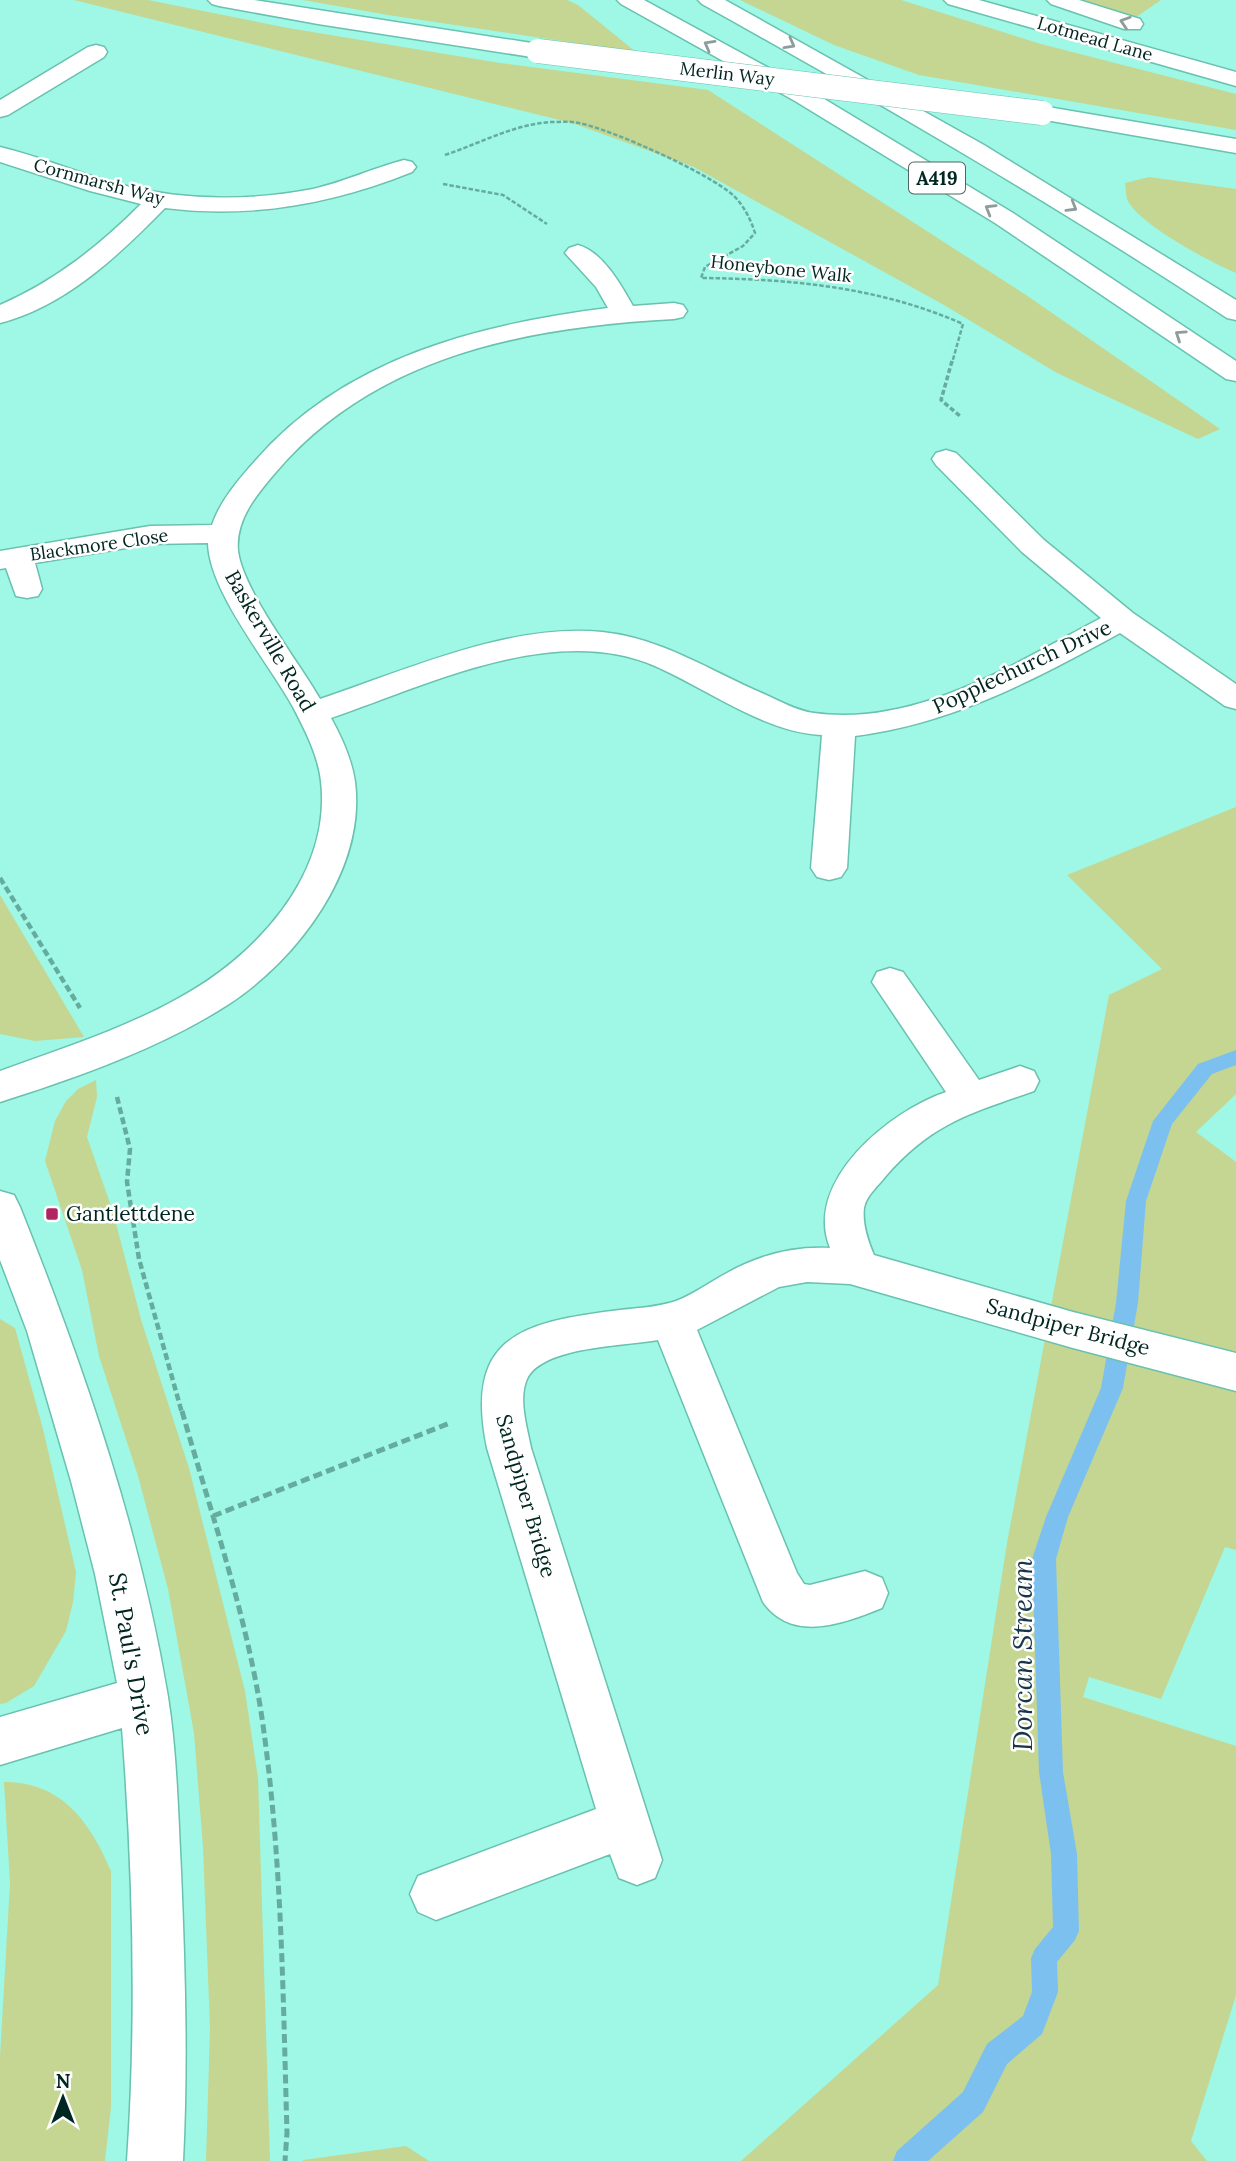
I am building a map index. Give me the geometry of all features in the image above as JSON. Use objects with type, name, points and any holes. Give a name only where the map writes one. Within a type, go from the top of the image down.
[{"type":"main road","name":"Merlin Way","points":[[219,0],[318,18],[538,51],[1042,113],[1236,146]]},
{"type":"main road","name":"A419","points":[[628,0],[803,96],[1004,218],[1236,373]]},
{"type":"main road","name":"A419","points":[[709,0],[985,154],[1162,262],[1236,312]]},
{"type":"main road","name":"Lotmead Lane","points":[[955,0],[1236,79]]},
{"type":"main road","points":[[1058,0],[1147,29]]},
{"type":"main road","points":[[0,110],[96,52]]},
{"type":"main road","name":"Cornmarsh Way","points":[[0,153],[130,194],[159,200],[227,205],[308,199],[379,178],[404,167]]},
{"type":"main road","points":[[0,315],[44,296],[77,276],[103,256],[159,200]]},
{"type":"main road","points":[[578,253],[607,284],[624,312]]},
{"type":"main road","points":[[222,534],[239,501],[277,452],[326,409],[360,388],[428,356],[466,342],[533,326],[624,312],[674,311]]},
{"type":"main road","name":"Popplechurch Drive","points":[[946,459],[1033,546],[1122,620],[1236,699]]},
{"type":"main road","name":"Blackmore Close","points":[[27,589],[9,558],[150,535],[222,534]]},
{"type":"main road","name":"Baskerville Road","points":[[0,1087],[162,1022],[217,994],[257,961],[289,928],[314,891],[328,859],[341,793],[334,761],[312,713],[226,565],[222,534]]},
{"type":"main road","name":"Popplechurch Drive","points":[[312,713],[495,651],[530,643],[562,640],[602,642],[656,653],[757,704],[814,723],[891,721],[929,711],[973,694],[1122,620]]},
{"type":"main road","points":[[829,868],[839,724]]},
{"type":"main road","points":[[891,982],[971,1098]]},
{"type":"main road","points":[[859,1268],[846,1237],[844,1208],[854,1185],[882,1153],[913,1125],[938,1110],[1020,1082]]},
{"type":"main road","name":"St. Paul's Drive","points":[[0,1207],[48,1331],[93,1481],[118,1574],[144,1698],[153,1806],[158,1939],[160,2083],[155,2161]]},
{"type":"main road","name":"Sandpiper Bridge","points":[[436,1894],[631,1841],[509,1448],[500,1404],[506,1375],[517,1359],[533,1346],[574,1334],[672,1321],[787,1267],[825,1264],[859,1268],[1073,1330],[1236,1372]]},
{"type":"main road","points":[[672,1321],[779,1587],[790,1602],[810,1607],[865,1592]]},
{"type":"main road","points":[[0,1741],[144,1698]]},
{"type":"path","name":"Honeybone Walk","points":[[404,167],[468,148],[510,128],[543,123],[579,123],[673,162],[733,195],[750,219],[754,233],[743,246],[705,267],[701,278],[770,278],[838,288],[912,302],[964,324],[941,400],[987,440],[946,459]]},
{"type":"path","points":[[379,178],[427,181],[503,195],[562,234],[578,253]]},
{"type":"path","points":[[0,878],[63,978],[101,1048],[118,1100],[130,1149],[127,1182],[139,1259],[246,1638],[263,1724],[281,1915],[287,2133],[285,2161]]},
{"type":"path","points":[[213,1516],[500,1404]]},
{"type":"green space","points":[[74,0],[148,0],[288,28],[500,63],[708,90],[1026,295],[1220,429],[1198,439],[1057,373],[944,305],[694,167],[572,123]]},
{"type":"green space","points":[[303,0],[567,0],[578,5],[636,52],[388,15]]},
{"type":"green space","points":[[740,0],[901,0],[1041,44],[1236,94],[1236,130],[919,75],[834,45]]},
{"type":"green space","points":[[1072,0],[1161,0],[1132,20]]},
{"type":"green space","points":[[1149,177],[1236,189],[1236,273],[1176,241],[1133,209],[1127,199],[1125,183]]},
{"type":"green space","points":[[1236,807],[1236,1094],[1196,1132],[1236,1162],[1236,1550],[1225,1547],[1161,1699],[1089,1677],[1083,1697],[1236,1746],[1236,1995],[1191,2141],[1207,2161],[741,2161],[938,1985],[1007,1543],[1109,995],[1162,969],[1067,875]]},
{"type":"green space","points":[[0,895],[84,1037],[35,1041],[0,1034]]},
{"type":"green space","points":[[96,1080],[97,1097],[87,1137],[113,1212],[142,1323],[189,1468],[245,1691],[258,1778],[270,2161],[206,2161],[210,2028],[203,1847],[194,1733],[168,1589],[138,1476],[99,1356],[82,1270],[45,1161],[55,1121],[66,1101],[78,1089]]},
{"type":"green space","points":[[0,1319],[15,1328],[43,1429],[76,1572],[66,1631],[34,1686],[0,1704]]},
{"type":"green space","points":[[4,1782],[42,1789],[58,1797],[94,1836],[111,1871],[111,2107],[105,2161],[0,2161],[0,2057],[10,1883]]},
{"type":"green space","points":[[406,2146],[429,2161],[303,2161],[303,2160]]},
{"type":"waterway","name":"Dorcan Stream","points":[[907,2161],[973,2102],[997,2054],[1033,2025],[1045,1992],[1044,1958],[1066,1931],[1064,1854],[1051,1772],[1044,1559],[1057,1517],[1112,1388],[1127,1303],[1136,1201],[1163,1121],[1205,1069],[1236,1057]]},
{"type":"place","name":"Gantlettdene","points":[[52,1214]]}]
